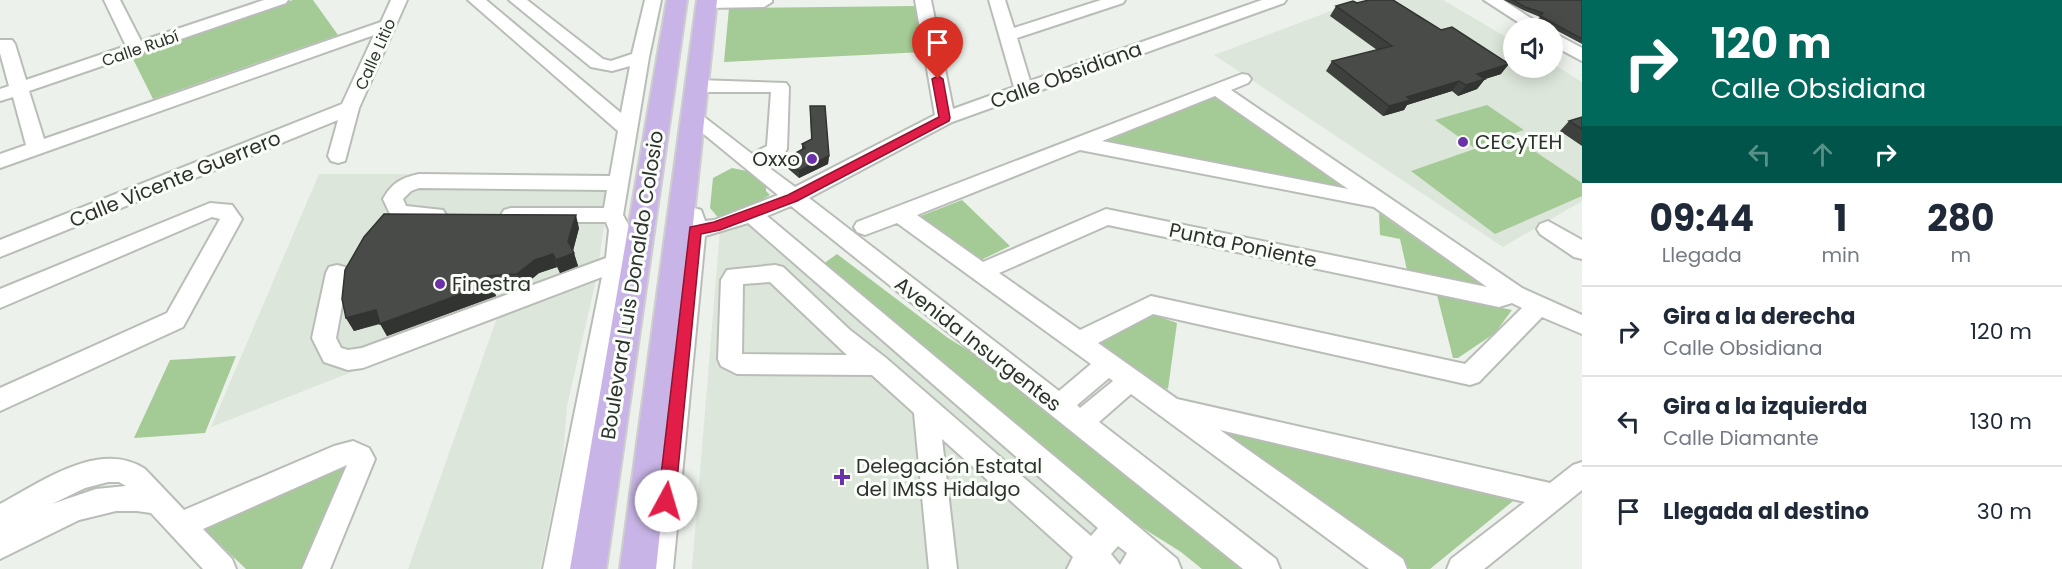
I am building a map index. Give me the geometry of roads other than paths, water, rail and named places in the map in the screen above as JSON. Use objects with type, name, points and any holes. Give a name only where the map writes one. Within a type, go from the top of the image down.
[{"type":"main road","name":"Boulevard Luis Donaldo Colosio","points":[[588,569],[627,260],[677,0]]},
{"type":"main road","name":"Boulevard Luis Donaldo Colosio","points":[[638,569],[707,1]]},
{"type":"street","points":[[112,0],[136,49]]},
{"type":"street","name":"Calle Rubí","points":[[0,95],[280,0]]},
{"type":"street","name":"Calle Litio","points":[[338,156],[350,108],[399,0]]},
{"type":"street","points":[[476,0],[629,130]]},
{"type":"street","points":[[517,0],[597,63],[612,66],[640,57]]},
{"type":"street","points":[[557,569],[627,260],[620,230],[613,215],[640,57],[653,0]]},
{"type":"street","points":[[707,1],[764,0]]},
{"type":"street","points":[[924,0],[945,118]]},
{"type":"street","points":[[997,0],[1024,90]]},
{"type":"street","points":[[1006,36],[1117,0]]},
{"type":"street","name":"Calle Obsidiana","points":[[695,230],[716,227],[792,198],[945,118],[1277,0]]},
{"type":"street","points":[[1496,1],[1522,18]]},
{"type":"street","points":[[0,161],[388,25]]},
{"type":"street","points":[[1575,51],[1582,31]]},
{"type":"street","points":[[6,44],[37,148]]},
{"type":"street","points":[[865,227],[1242,79]]},
{"type":"street","points":[[698,86],[780,87],[777,148],[749,163]]},
{"type":"street","name":"Punta Poniente","points":[[1217,89],[1514,294],[1582,325]]},
{"type":"street","name":"Calle Vicente Guerrero","points":[[0,249],[350,108]]},
{"type":"street","name":"Avenida Insurgentes","points":[[692,117],[1266,569]]},
{"type":"street","name":"Punta Poniente","points":[[1078,143],[1379,202]]},
{"type":"street","points":[[659,569],[695,230],[689,160]]},
{"type":"street","points":[[453,183],[448,215],[409,215],[398,211],[393,199],[397,190],[419,181],[620,183]]},
{"type":"street","points":[[0,299],[210,210],[225,210],[231,219],[175,320],[0,400]]},
{"type":"street","points":[[899,213],[1393,569]]},
{"type":"street","points":[[488,215],[613,215]]},
{"type":"street","points":[[752,215],[1116,527],[1149,563]]},
{"type":"street","name":"Punta Poniente","points":[[981,272],[1106,217],[1499,298],[1514,294]]},
{"type":"street","points":[[1548,229],[1582,251]]},
{"type":"street","points":[[337,273],[324,338],[333,355],[348,360],[363,358],[627,260]]},
{"type":"street","points":[[877,365],[737,364],[733,362],[730,359],[732,280],[735,276],[776,273],[842,337],[877,365],[926,409],[1093,565],[1116,527]]},
{"type":"street","points":[[1078,342],[1151,305],[1470,375],[1540,304]]},
{"type":"street","points":[[1058,407],[1108,363]]},
{"type":"street","points":[[1079,424],[1131,380]]},
{"type":"street","points":[[1168,407],[1554,496]]},
{"type":"street","points":[[926,409],[943,569]]},
{"type":"street","points":[[180,525],[343,454],[351,452],[358,454],[362,459],[360,466],[316,569]]},
{"type":"street","points":[[0,518],[82,477],[102,470],[121,470],[136,478],[222,569]]},
{"type":"street","points":[[1461,569],[1582,474]]},
{"type":"street","points":[[0,545],[63,511],[85,503],[104,499],[138,497],[160,502]]},
{"type":"place","name":"CECyTEH","points":[[1463,142]]},
{"type":"place","name":"Oxxo","points":[[812,159]]},
{"type":"place","name":"Finestra","points":[[440,284]]},
{"type":"place","name":"Delegación Estatal del IMSS Hidalgo","points":[[842,477]]}]
